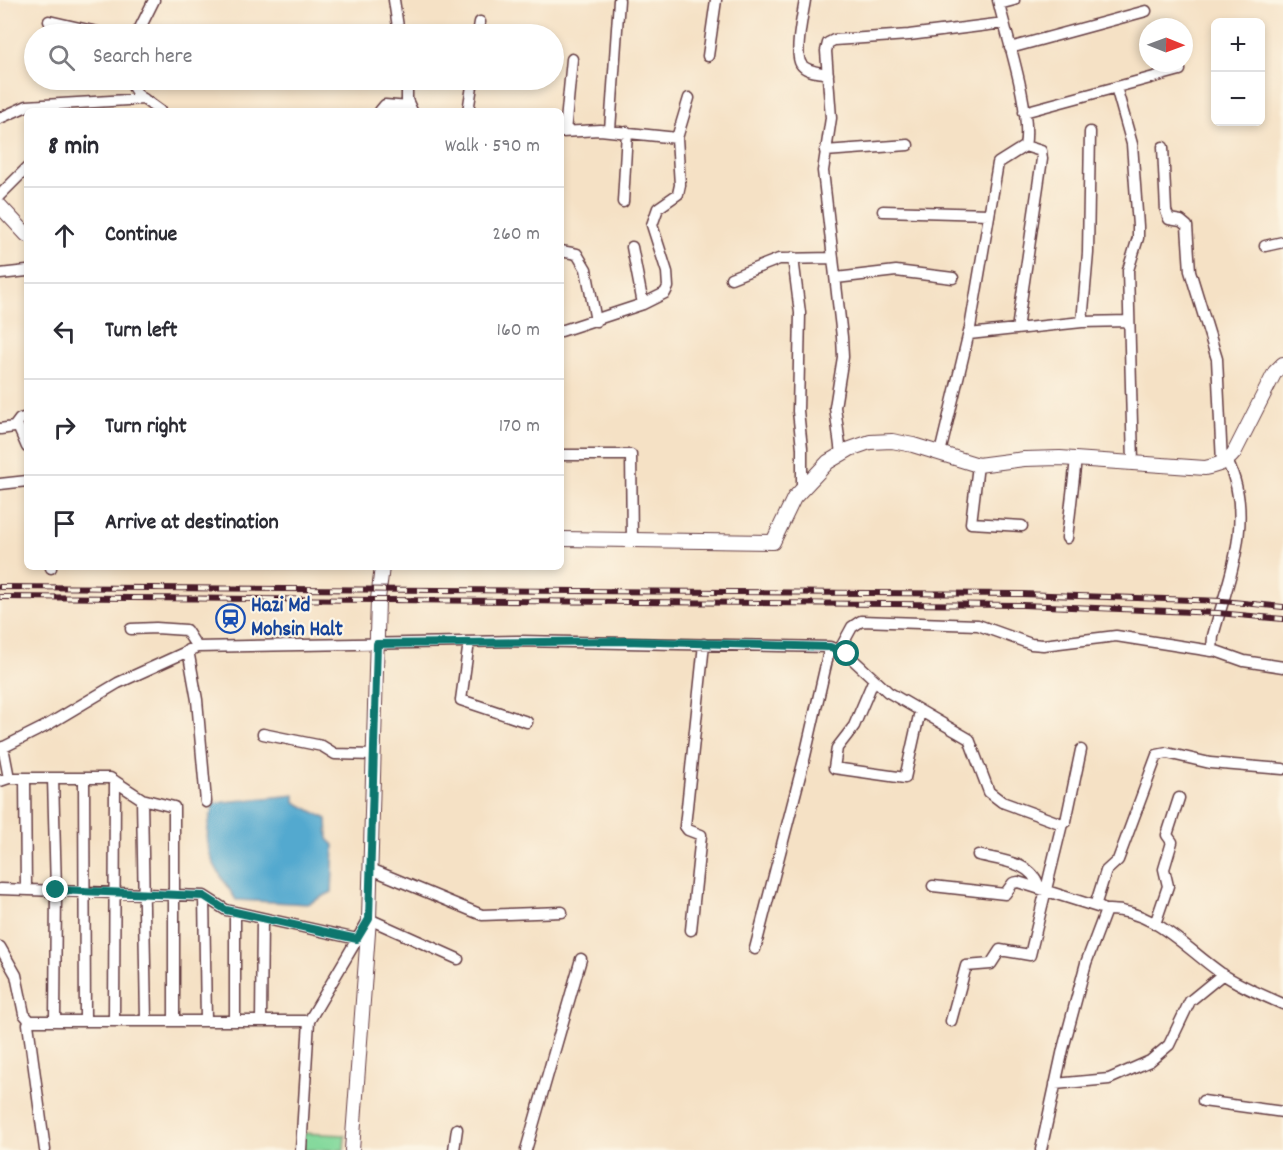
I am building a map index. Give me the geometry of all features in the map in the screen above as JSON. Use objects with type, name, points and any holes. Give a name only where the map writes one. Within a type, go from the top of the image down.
[{"type":"street","points":[[142,24],[154,0]]},
{"type":"street","points":[[394,0],[398,24]]},
{"type":"street","points":[[610,130],[619,0]]},
{"type":"street","points":[[708,56],[716,0]]},
{"type":"street","points":[[805,0],[798,54],[800,63],[807,70],[828,74]]},
{"type":"street","points":[[1014,0],[999,2],[1027,125],[1025,146]]},
{"type":"street","points":[[1010,48],[1146,11]]},
{"type":"street","points":[[49,21],[62,24]]},
{"type":"street","points":[[841,454],[835,407],[843,357],[825,194],[825,151],[831,118],[826,51],[828,43],[834,40],[909,35],[1004,23]]},
{"type":"street","points":[[564,124],[572,59]]},
{"type":"street","points":[[1024,112],[1172,72]]},
{"type":"street","points":[[1116,87],[1132,144],[1136,180],[1138,238],[1128,270],[1133,463]]},
{"type":"street","points":[[135,90],[156,108]]},
{"type":"street","points":[[408,90],[410,108]]},
{"type":"street","points":[[468,108],[471,90]]},
{"type":"street","points":[[564,330],[643,304],[659,297],[668,287],[667,272],[652,225],[658,208],[678,194],[680,185],[677,138],[689,98]]},
{"type":"street","points":[[0,118],[27,106],[144,99]]},
{"type":"street","points":[[382,108],[385,105],[404,108]]},
{"type":"street","points":[[564,132],[610,130],[677,138]]},
{"type":"street","points":[[623,202],[627,132]]},
{"type":"street","points":[[1082,322],[1088,253],[1090,132]]},
{"type":"street","points":[[825,151],[908,145]]},
{"type":"street","points":[[940,453],[969,334],[998,163],[1025,146],[1041,151],[1042,159],[1017,328]]},
{"type":"street","points":[[1163,147],[1166,211],[1168,219],[1181,221],[1188,226],[1190,271],[1217,359],[1225,462],[1237,489],[1238,543],[1213,636],[1213,650]]},
{"type":"street","points":[[0,195],[24,171]]},
{"type":"street","points":[[0,206],[24,232]]},
{"type":"street","points":[[883,212],[989,214]]},
{"type":"street","points":[[1265,246],[1283,242]]},
{"type":"street","points":[[632,247],[643,304]]},
{"type":"street","points":[[564,252],[577,254],[584,264],[596,321]]},
{"type":"street","points":[[793,258],[800,313],[798,411],[802,448],[802,490]]},
{"type":"street","points":[[731,278],[779,259],[833,258]]},
{"type":"street","points":[[0,274],[24,271]]},
{"type":"street","points":[[836,278],[896,271],[953,278]]},
{"type":"street","points":[[969,334],[1082,322],[1129,321]]},
{"type":"street","points":[[564,539],[773,542],[794,498],[828,462],[870,442],[892,441],[978,465],[1024,459],[1076,459],[1205,468],[1225,462],[1241,442],[1275,372],[1283,364]]},
{"type":"street","points":[[0,429],[14,427],[20,418],[24,417]]},
{"type":"street","points":[[17,424],[24,440]]},
{"type":"street","points":[[564,455],[631,454],[632,541]]},
{"type":"street","points":[[1067,538],[1076,459]]},
{"type":"street","points":[[978,465],[972,524],[1022,526]]},
{"type":"street","points":[[0,484],[24,481]]},
{"type":"street","points":[[352,1150],[369,919],[377,644],[382,570]]},
{"type":"street","points":[[755,949],[835,648],[856,623],[871,621],[978,625],[1031,644],[1043,645],[1116,636],[1213,650],[1244,660],[1283,667]]},
{"type":"street","points":[[130,629],[186,630],[193,648],[206,802]]},
{"type":"street","points":[[174,1021],[176,894],[174,807],[142,799],[106,777],[5,779],[2,748],[44,727],[118,683],[193,648],[626,641],[835,648],[888,692],[969,739],[989,792],[1002,802],[1062,824]]},
{"type":"street","points":[[469,642],[461,700],[526,722]]},
{"type":"street","points":[[691,930],[701,835],[688,830],[685,826],[704,645]]},
{"type":"street","points":[[874,679],[854,726],[837,748],[834,768],[905,778],[921,711]]},
{"type":"street","points":[[263,734],[322,746],[335,754],[374,755]]},
{"type":"street","points":[[951,1021],[966,966],[991,964],[1000,950],[1030,955],[1043,890],[1062,824],[1066,821],[1081,750]]},
{"type":"street","points":[[1095,906],[1106,871],[1118,860],[1157,755],[1167,753],[1210,763],[1283,769]]},
{"type":"street","points":[[25,778],[26,890]]},
{"type":"street","points":[[53,778],[56,890],[55,1020]]},
{"type":"street","points":[[84,779],[82,891],[85,1020]]},
{"type":"street","points":[[114,1020],[115,781]]},
{"type":"street","points":[[1155,924],[1168,886],[1164,869],[1172,842],[1167,835],[1179,798]]},
{"type":"street","points":[[142,799],[146,1020]]},
{"type":"street","points":[[978,855],[1017,864],[1034,877],[1043,890]]},
{"type":"street","points":[[371,868],[482,915],[562,912]]},
{"type":"street","points":[[933,886],[1005,894],[1016,882],[1155,924],[1223,974],[1283,1004]]},
{"type":"street","points":[[0,889],[116,891],[204,896],[223,909],[357,939]]},
{"type":"street","points":[[204,896],[206,1021]]},
{"type":"street","points":[[1041,1150],[1055,1084],[1086,963],[1106,910]]},
{"type":"street","points":[[235,1021],[236,912]]},
{"type":"street","points":[[261,1022],[262,918]]},
{"type":"street","points":[[301,1150],[309,1021],[369,919]]},
{"type":"street","points":[[369,919],[458,959]]},
{"type":"street","points":[[0,946],[12,964],[24,1014],[30,1021]]},
{"type":"street","points":[[526,1150],[581,959]]},
{"type":"street","points":[[1055,1084],[1109,1078],[1150,1061],[1169,1045],[1190,1001],[1223,974]]},
{"type":"street","points":[[30,1021],[309,1021]]},
{"type":"street","points":[[30,1021],[27,1024],[45,1150]]},
{"type":"street","points":[[1203,1101],[1283,1112]]},
{"type":"street","points":[[454,1150],[457,1129]]},
{"type":"green space","points":[[300,1133],[345,1135],[344,1150],[301,1150]]},
{"type":"water","points":[[295,795],[295,802],[327,819],[328,839],[334,845],[332,892],[308,904],[236,900],[214,865],[210,854],[207,832],[214,803]]},
{"type":"railway","points":[[0,587],[1021,594],[1223,601],[1283,607]]},
{"type":"railway","points":[[0,597],[1022,605],[1218,613],[1283,619]]},
{"type":"place","name":"Hazi Md Mohsin Halt","points":[[230,619]]},
{"type":"route","points":[[56,890],[198,895],[210,898],[226,910],[357,939],[369,919],[377,644],[626,641],[830,647],[840,649],[847,654]]}]
